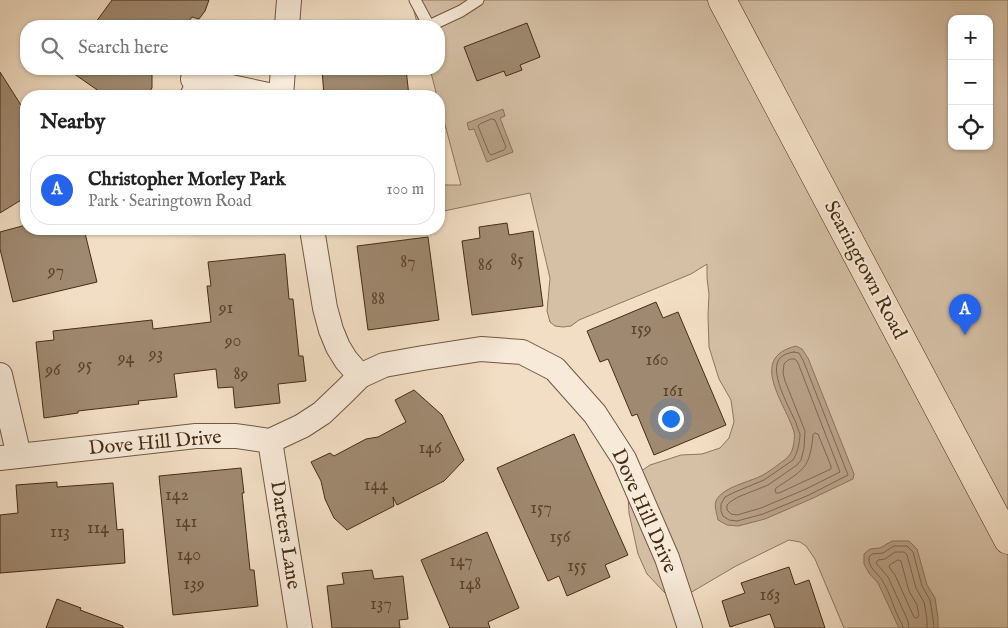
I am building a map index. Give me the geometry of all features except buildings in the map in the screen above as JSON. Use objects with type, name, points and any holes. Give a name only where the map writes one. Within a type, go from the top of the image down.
[{"type":"main road","name":"Searingtown Road","points":[[722,0],[1008,540]]},
{"type":"street","points":[[287,20],[289,0]]},
{"type":"street","points":[[281,90],[283,75]]},
{"type":"street","points":[[192,81],[241,90]]},
{"type":"street","points":[[313,235],[325,308],[331,330],[346,360],[360,376]]},
{"type":"street","name":"Dove Hill Drive","points":[[9,457],[196,436],[236,436],[270,441],[302,426],[322,413],[360,376],[384,365],[481,350],[522,352],[555,369],[595,414],[624,459],[667,558],[690,628]]},
{"type":"street","points":[[0,375],[9,457]]},
{"type":"street","name":"Darters Lane","points":[[270,441],[300,628]]},
{"type":"lane","points":[[415,0],[427,20]]},
{"type":"lane","points":[[443,20],[461,12],[478,0]]},
{"type":"shaded area","points":[[411,0],[1008,0],[1008,628],[844,628],[815,559],[806,546],[800,542],[789,540],[736,566],[690,593],[675,597],[665,593],[647,574],[638,554],[629,513],[628,496],[637,474],[650,465],[681,455],[702,454],[720,448],[729,438],[734,422],[731,400],[719,379],[709,347],[707,264],[691,274],[579,320],[571,326],[555,326],[550,322],[547,311],[550,278],[530,193],[445,211],[445,185],[461,185],[445,125],[445,90],[435,90],[432,75],[445,75],[445,20],[416,20]]},
{"type":"water","points":[[503,109],[505,116],[500,118],[513,152],[487,162],[474,129],[469,130],[467,123]]},
{"type":"water","points":[[796,346],[802,349],[808,358],[854,474],[853,479],[765,519],[738,526],[727,525],[718,520],[715,506],[719,496],[730,488],[767,473],[786,459],[792,450],[794,432],[778,396],[772,371],[774,361],[782,352]]},
{"type":"water","points":[[892,541],[909,541],[917,549],[927,585],[935,598],[938,628],[899,628],[878,583],[864,564],[864,554],[870,549],[880,548]]},
{"type":"place","name":"Christopher Morley Park","points":[[965,335]]}]
